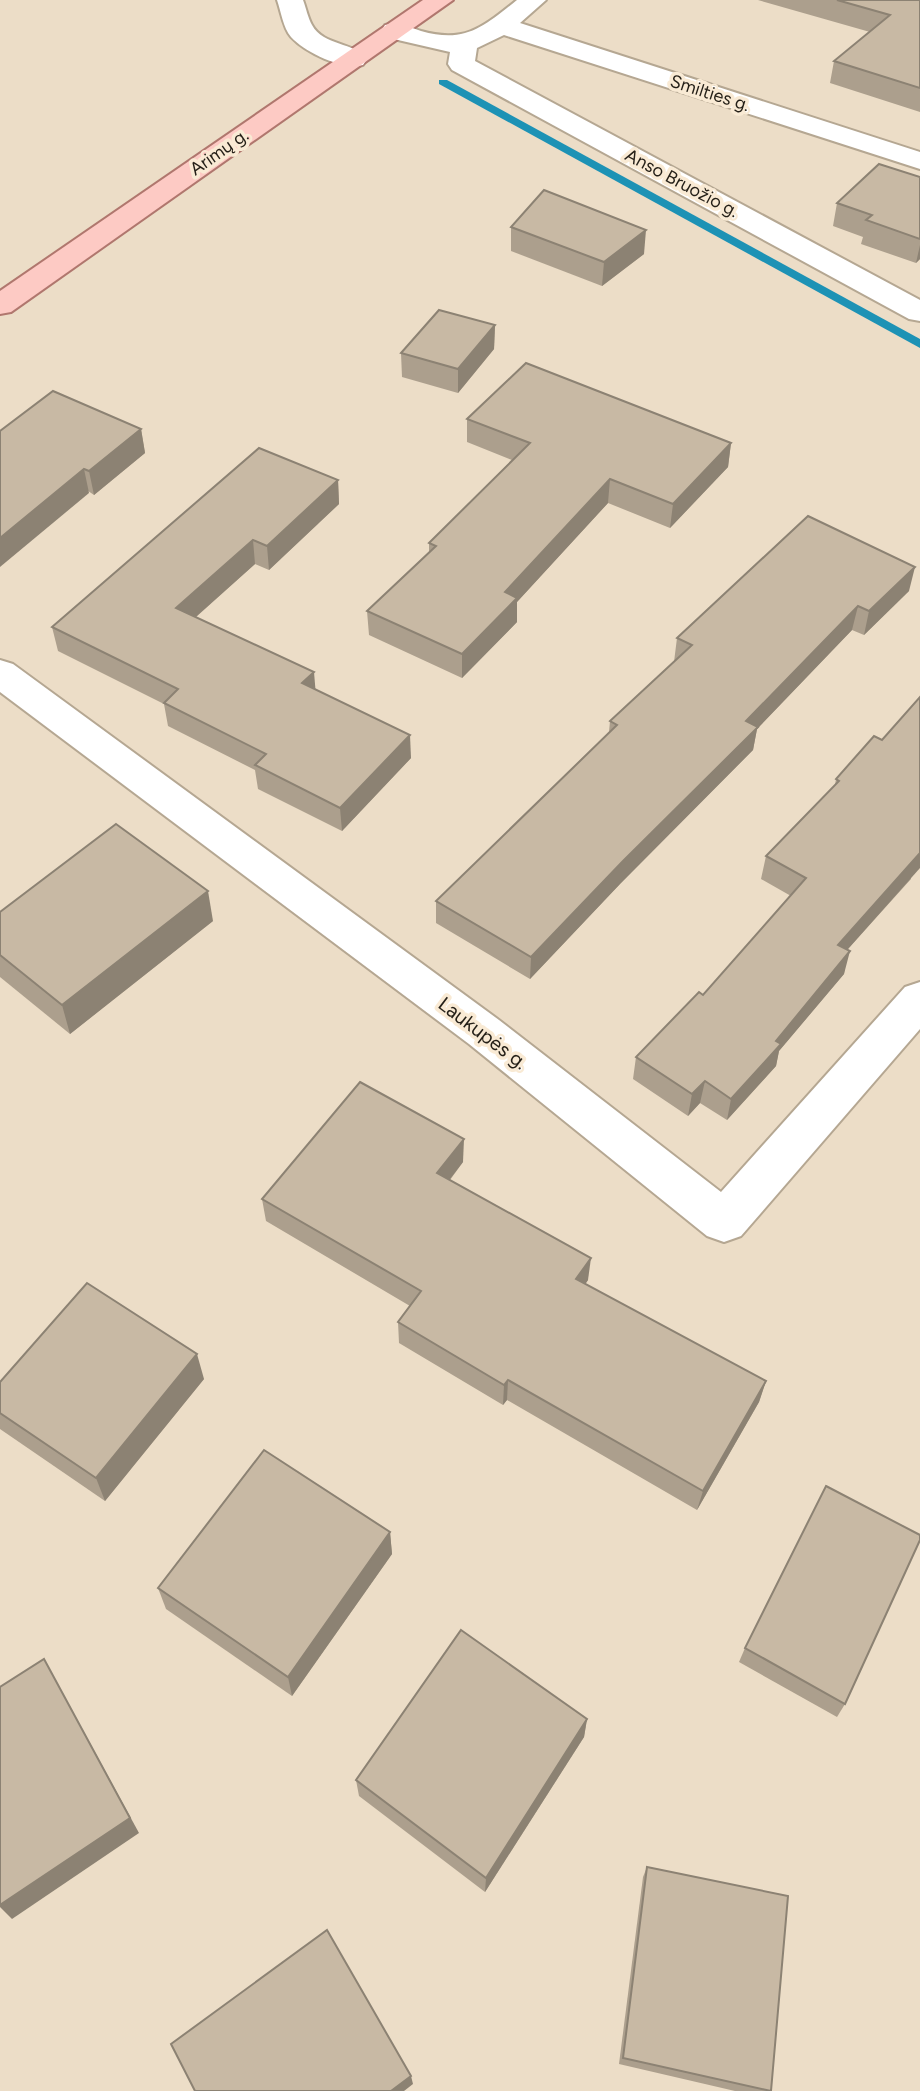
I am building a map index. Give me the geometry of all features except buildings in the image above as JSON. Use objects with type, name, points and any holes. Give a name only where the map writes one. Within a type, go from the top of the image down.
[{"type":"main road","name":"Arimų g.","points":[[0,305],[440,0]]},
{"type":"street","points":[[290,0],[301,32],[322,47],[354,59]]},
{"type":"street","points":[[394,31],[432,42],[465,44],[500,25],[533,0]]},
{"type":"street","name":"Smilties g.","points":[[500,25],[920,161]]},
{"type":"street","name":"Anso Bruožio g.","points":[[465,44],[461,64],[920,312]]},
{"type":"street","name":"Laukupės g.","points":[[0,673],[484,1032],[724,1222],[920,999]]},
{"type":"waterway","points":[[443,82],[920,344]]}]
